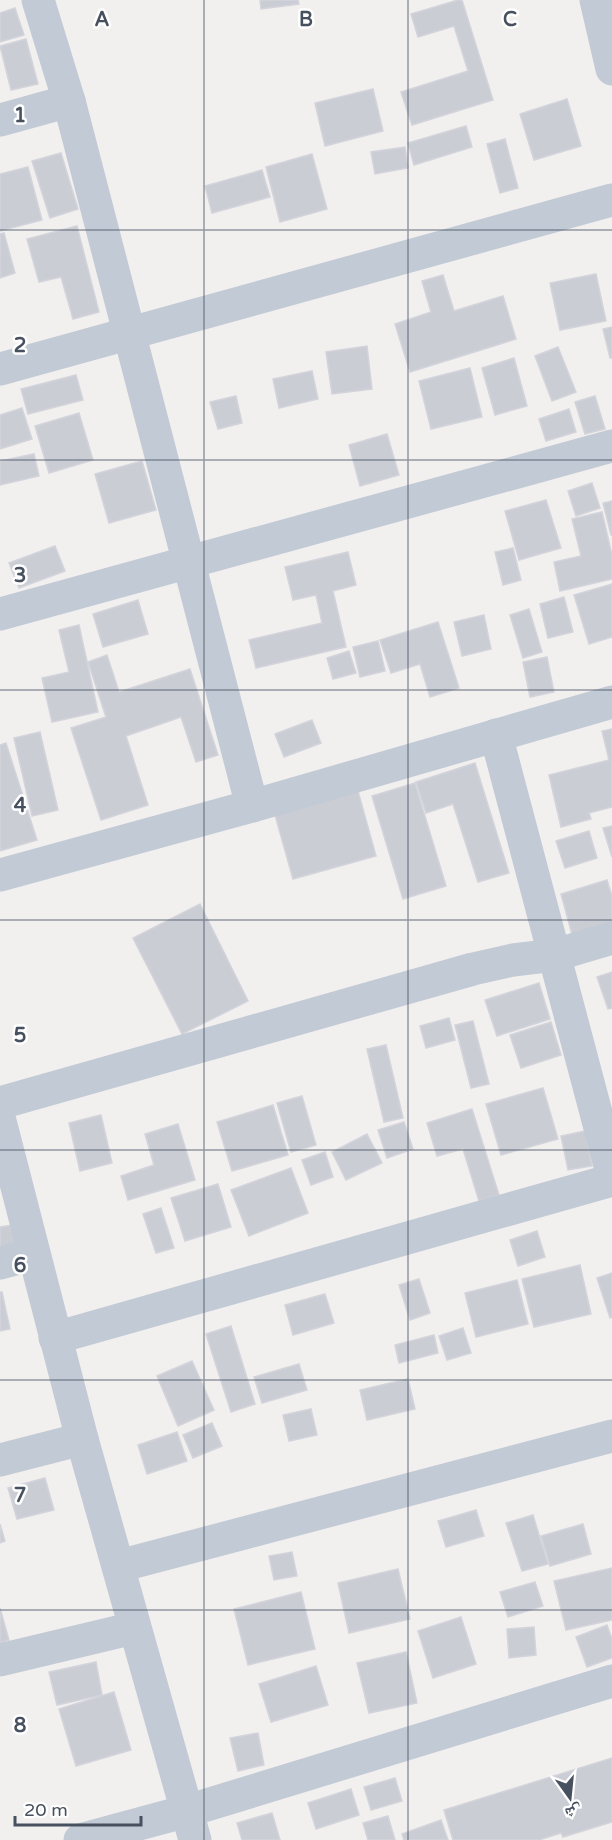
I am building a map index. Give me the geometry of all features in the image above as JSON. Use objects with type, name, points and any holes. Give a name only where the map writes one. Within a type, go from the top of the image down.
[{"type":"street","points":[[38,0],[69,101],[252,806]]},
{"type":"street","points":[[596,0],[612,69]]},
{"type":"street","points":[[0,120],[69,101]]},
{"type":"street","points":[[0,369],[612,200]]},
{"type":"street","points":[[0,614],[190,564],[612,446]]},
{"type":"street","points":[[0,875],[252,806],[612,702]]},
{"type":"street","points":[[496,735],[612,1173]]},
{"type":"street","points":[[0,1103],[473,969],[513,960],[555,955],[612,938]]},
{"type":"street","points":[[0,1121],[82,1439],[191,1826]]},
{"type":"street","points":[[55,1338],[612,1180]]},
{"type":"street","points":[[0,1263],[34,1254]]},
{"type":"street","points":[[118,1566],[612,1436]]},
{"type":"street","points":[[0,1460],[82,1439]]},
{"type":"street","points":[[0,1660],[134,1628]]},
{"type":"street","points":[[80,1840],[191,1826],[612,1681]]},
{"type":"building","points":[[260,0],[298,0],[299,4],[261,9]]},
{"type":"building","points":[[462,0],[493,100],[412,125],[401,92],[468,71],[454,26],[418,37],[411,14]]},
{"type":"building","points":[[15,8],[24,35],[0,42],[0,13]]},
{"type":"building","points":[[26,39],[38,84],[11,90],[0,46]]},
{"type":"building","points":[[373,89],[383,131],[325,146],[315,103]]},
{"type":"building","points":[[567,99],[581,146],[534,160],[520,114]]},
{"type":"building","points":[[466,126],[472,147],[414,165],[408,143]]},
{"type":"building","points":[[505,139],[518,188],[500,193],[487,144]]},
{"type":"building","points":[[405,147],[408,168],[375,174],[371,152]]},
{"type":"building","points":[[61,153],[78,209],[50,218],[32,161]]},
{"type":"building","points":[[312,154],[327,209],[280,222],[266,167]]},
{"type":"building","points":[[28,167],[42,220],[0,231],[0,174]]},
{"type":"building","points":[[262,170],[270,197],[212,213],[205,186]]},
{"type":"building","points":[[77,226],[99,312],[73,319],[61,277],[39,282],[27,239]]},
{"type":"building","points":[[4,233],[15,273],[0,278],[0,234]]},
{"type":"building","points":[[596,274],[606,321],[560,330],[550,283]]},
{"type":"building","points":[[443,275],[454,311],[503,296],[516,339],[410,372],[395,324],[431,312],[422,281]]},
{"type":"building","points":[[612,327],[612,358],[610,358],[603,329]]},
{"type":"building","points":[[367,346],[372,389],[332,394],[326,352]]},
{"type":"building","points":[[558,347],[576,392],[552,401],[535,356]]},
{"type":"building","points":[[514,358],[527,406],[495,415],[482,368]]},
{"type":"building","points":[[470,368],[482,417],[431,429],[419,381]]},
{"type":"building","points":[[312,371],[318,399],[279,408],[273,379]]},
{"type":"building","points":[[76,375],[83,400],[28,414],[21,389]]},
{"type":"building","points":[[236,396],[242,423],[218,429],[210,402]]},
{"type":"building","points":[[595,396],[605,429],[585,434],[575,402]]},
{"type":"building","points":[[22,408],[32,439],[0,449],[0,415]]},
{"type":"building","points":[[569,409],[576,432],[546,441],[539,419]]},
{"type":"building","points":[[79,413],[93,460],[49,473],[35,426]]},
{"type":"building","points":[[387,434],[399,475],[360,486],[349,445]]},
{"type":"building","points":[[34,454],[39,476],[0,485],[0,461]]},
{"type":"building","points":[[142,461],[156,510],[109,523],[95,474]]},
{"type":"building","points":[[592,483],[600,508],[576,516],[568,491]]},
{"type":"building","points":[[546,500],[561,548],[519,560],[505,511]]},
{"type":"building","points":[[612,501],[612,535],[611,535],[603,503]]},
{"type":"building","points":[[602,512],[612,555],[612,579],[560,591],[554,562],[581,556],[572,519]]},
{"type":"building","points":[[55,546],[65,571],[19,588],[9,563]]},
{"type":"building","points":[[513,548],[521,580],[503,585],[495,552]]},
{"type":"building","points":[[348,552],[356,585],[333,591],[346,647],[256,668],[249,640],[322,623],[316,595],[293,600],[285,567]]},
{"type":"building","points":[[612,584],[612,637],[589,644],[574,595]]},
{"type":"building","points":[[564,597],[573,632],[548,638],[540,604]]},
{"type":"building","points":[[138,600],[148,634],[103,647],[93,614]]},
{"type":"building","points":[[529,609],[542,652],[523,658],[510,615]]},
{"type":"building","points":[[484,615],[491,649],[462,656],[454,622]]},
{"type":"building","points":[[438,622],[459,688],[430,697],[420,664],[391,673],[380,640]]},
{"type":"building","points":[[79,625],[98,712],[52,722],[42,678],[69,672],[59,630]]},
{"type":"building","points":[[378,641],[385,671],[360,677],[353,647]]},
{"type":"building","points":[[349,651],[356,673],[333,679],[327,658]]},
{"type":"building","points":[[107,655],[119,692],[190,669],[218,755],[196,762],[181,717],[126,736],[148,805],[101,820],[71,728],[106,717],[88,662]]},
{"type":"building","points":[[547,657],[554,692],[530,697],[523,662]]},
{"type":"building","points":[[312,720],[321,743],[284,757],[275,734]]},
{"type":"building","points":[[612,729],[612,807],[589,813],[591,819],[561,827],[549,775],[609,760],[602,731]]},
{"type":"building","points":[[40,732],[58,810],[32,816],[14,738]]},
{"type":"building","points":[[6,743],[37,840],[0,851],[0,745]]},
{"type":"building","points":[[475,763],[509,873],[478,882],[453,804],[426,813],[416,782]]},
{"type":"building","points":[[415,783],[446,886],[403,899],[372,796]]},
{"type":"building","points":[[358,791],[376,856],[293,879],[275,815]]},
{"type":"building","points":[[612,826],[612,857],[603,828]]},
{"type":"building","points":[[589,831],[597,858],[565,868],[556,841]]},
{"type":"building","points":[[607,880],[612,896],[612,927],[573,938],[561,894]]},
{"type":"building","points":[[200,904],[248,1001],[182,1034],[133,938]]},
{"type":"building","points":[[612,972],[612,1008],[608,1009],[597,977]]},
{"type":"building","points":[[539,983],[550,1019],[497,1036],[485,1000]]},
{"type":"building","points":[[449,1018],[455,1040],[426,1048],[420,1026]]},
{"type":"building","points":[[473,1021],[489,1084],[471,1088],[455,1025]]},
{"type":"building","points":[[551,1022],[561,1055],[521,1068],[510,1035]]},
{"type":"building","points":[[386,1045],[403,1118],[384,1122],[367,1049]]},
{"type":"building","points":[[543,1088],[558,1139],[501,1155],[486,1104]]},
{"type":"building","points":[[302,1096],[316,1145],[291,1152],[277,1103]]},
{"type":"building","points":[[273,1105],[288,1155],[232,1171],[217,1122]]},
{"type":"building","points":[[472,1109],[499,1195],[479,1201],[463,1149],[437,1156],[427,1123]]},
{"type":"building","points":[[101,1115],[112,1163],[80,1171],[69,1123]]},
{"type":"building","points":[[404,1122],[413,1149],[387,1158],[378,1130]]},
{"type":"building","points":[[178,1124],[195,1180],[128,1200],[121,1176],[154,1165],[145,1134]]},
{"type":"building","points":[[585,1131],[592,1166],[568,1170],[561,1136]]},
{"type":"building","points":[[367,1134],[382,1163],[346,1180],[332,1152]]},
{"type":"building","points":[[325,1152],[333,1177],[311,1185],[302,1160]]},
{"type":"building","points":[[291,1168],[308,1213],[249,1236],[231,1190]]},
{"type":"building","points":[[218,1184],[231,1227],[185,1241],[171,1198]]},
{"type":"building","points":[[161,1208],[174,1248],[156,1253],[143,1214]]},
{"type":"building","points":[[12,1225],[19,1253],[0,1257],[0,1227]]},
{"type":"building","points":[[537,1231],[545,1257],[518,1266],[510,1240]]},
{"type":"building","points":[[580,1265],[591,1314],[534,1327],[522,1279]]},
{"type":"building","points":[[612,1273],[612,1317],[610,1318],[597,1278]]},
{"type":"building","points":[[419,1279],[430,1313],[410,1320],[399,1285]]},
{"type":"building","points":[[517,1280],[528,1324],[476,1337],[465,1293]]},
{"type":"building","points":[[0,1292],[2,1292],[10,1329],[0,1331]]},
{"type":"building","points":[[325,1294],[334,1323],[293,1335],[285,1305]]},
{"type":"building","points":[[231,1326],[255,1404],[231,1412],[206,1334]]},
{"type":"building","points":[[463,1328],[471,1353],[447,1360],[439,1336]]},
{"type":"building","points":[[434,1335],[438,1353],[399,1363],[395,1345]]},
{"type":"building","points":[[192,1361],[214,1410],[178,1426],[157,1376]]},
{"type":"building","points":[[299,1364],[307,1390],[262,1403],[254,1377]]},
{"type":"building","points":[[408,1379],[415,1409],[367,1420],[360,1390]]},
{"type":"building","points":[[311,1409],[317,1435],[289,1441],[283,1415]]},
{"type":"building","points":[[212,1423],[222,1446],[193,1458],[183,1435]]},
{"type":"building","points":[[177,1432],[187,1461],[147,1474],[138,1445]]},
{"type":"building","points":[[45,1478],[54,1510],[17,1519],[8,1488]]},
{"type":"building","points":[[476,1510],[484,1536],[446,1547],[438,1521]]},
{"type":"building","points":[[533,1515],[548,1564],[522,1571],[506,1523]]},
{"type":"building","points":[[0,1524],[5,1541],[0,1543]]},
{"type":"building","points":[[583,1524],[591,1554],[550,1566],[541,1536]]},
{"type":"building","points":[[292,1552],[297,1576],[274,1580],[269,1556]]},
{"type":"building","points":[[612,1568],[612,1620],[566,1630],[554,1581]]},
{"type":"building","points":[[398,1569],[410,1619],[349,1633],[338,1583]]},
{"type":"building","points":[[535,1582],[543,1606],[508,1617],[500,1592]]},
{"type":"building","points":[[301,1592],[315,1649],[248,1665],[234,1609]]},
{"type":"building","points":[[0,1608],[9,1640],[0,1643]]},
{"type":"building","points":[[461,1617],[476,1664],[433,1678],[418,1631]]},
{"type":"building","points":[[607,1625],[612,1639],[612,1658],[587,1667],[576,1637]]},
{"type":"building","points":[[534,1627],[536,1655],[509,1658],[507,1629]]},
{"type":"building","points":[[406,1652],[417,1703],[369,1713],[357,1663]]},
{"type":"building","points":[[96,1662],[102,1695],[57,1705],[49,1672]]},
{"type":"building","points":[[316,1666],[328,1705],[271,1722],[259,1684]]},
{"type":"building","points":[[114,1692],[131,1750],[76,1766],[59,1709]]},
{"type":"building","points":[[258,1733],[264,1765],[238,1771],[230,1738]]},
{"type":"building","points":[[612,1758],[612,1822],[563,1837],[561,1833],[539,1840],[453,1840],[444,1810]]},
{"type":"building","points":[[395,1778],[402,1801],[371,1810],[364,1787]]},
{"type":"building","points":[[351,1789],[359,1815],[316,1829],[308,1803]]},
{"type":"building","points":[[272,1813],[280,1840],[242,1840],[237,1823]]},
{"type":"building","points":[[388,1816],[395,1840],[368,1840],[363,1823]]},
{"type":"building","points":[[441,1820],[448,1840],[404,1840],[402,1834]]}]
